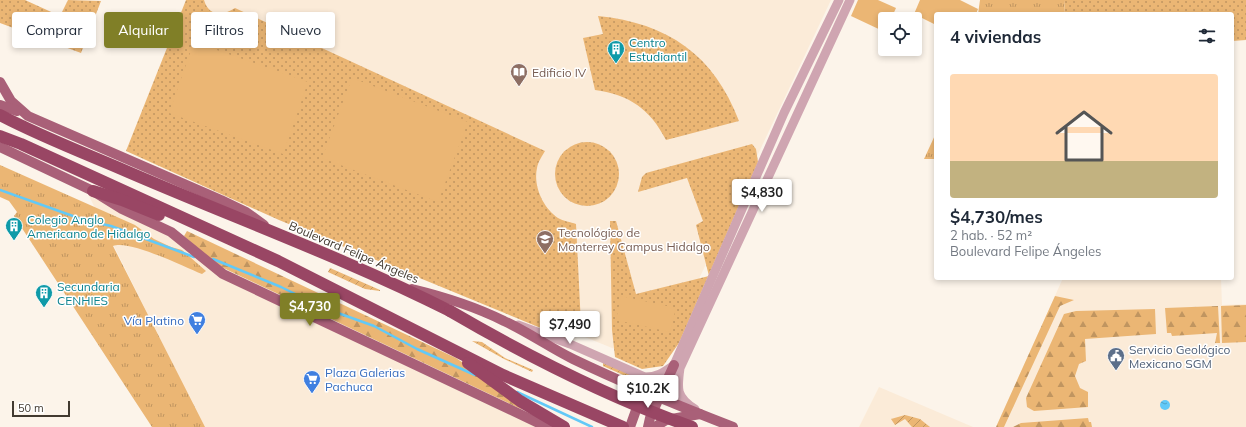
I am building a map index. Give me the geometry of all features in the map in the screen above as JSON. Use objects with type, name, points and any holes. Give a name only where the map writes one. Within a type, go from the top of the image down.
[{"type":"highway","name":"Boulevard Felipe Ángeles","points":[[0,115],[28,129],[198,202],[402,286],[450,310],[496,337],[572,376],[687,426]]},
{"type":"highway","points":[[0,136],[191,220],[426,334],[503,375],[623,427]]},
{"type":"highway","points":[[92,191],[122,200],[216,239],[243,245]]},
{"type":"highway","points":[[426,334],[520,402],[564,427]]},
{"type":"main road","points":[[0,82],[11,102],[28,116]]},
{"type":"main road","points":[[0,105],[221,200],[246,212],[276,234]]},
{"type":"main road","points":[[3,149],[92,191],[122,209],[178,236],[223,274],[547,427]]},
{"type":"main road","points":[[402,286],[454,299],[504,321],[560,353],[638,388],[733,427]]},
{"type":"main road","points":[[648,427],[650,418],[674,365]]},
{"type":"main road","points":[[630,427],[640,399],[638,388]]},
{"type":"main road","points":[[655,427],[666,420],[700,414]]},
{"type":"street","points":[[504,321],[570,344],[645,377],[654,377],[662,374],[674,365],[778,126],[839,0]]},
{"type":"street","points":[[714,420],[686,403],[680,397],[677,387],[682,363],[850,0]]},
{"type":"street","points":[[778,126],[789,129]]},
{"type":"street","points":[[723,251],[731,256]]},
{"type":"shaded area","name":"Tecnológico de Monterrey Campus Hidalgo","points":[[194,0],[831,0],[662,357],[649,363],[127,151],[173,48],[183,48],[183,25]]},
{"type":"shaded area","points":[[85,188],[171,232],[223,274],[547,427],[204,427]]},
{"type":"shaded area","points":[[1062,280],[1221,280],[1222,305],[1246,304],[1246,427],[996,427]]},
{"type":"shaded area","points":[[879,387],[973,427],[859,427]]},
{"type":"green space","points":[[0,0],[25,0],[51,12],[12,12],[12,27],[0,23]]},
{"type":"green space","points":[[68,0],[101,1],[96,14],[96,12],[62,12]]},
{"type":"green space","points":[[186,0],[204,0],[209,10],[213,12],[191,12],[191,48],[258,48],[258,19],[266,22],[266,48],[322,48],[545,151],[538,164],[536,175],[536,182],[540,196],[548,208],[558,218],[576,224],[581,325],[565,338],[279,220],[126,151],[167,48],[183,48],[183,12],[181,12]]},
{"type":"green space","points":[[858,0],[878,0],[896,8],[894,12],[878,12],[878,29],[851,16]]},
{"type":"green space","points":[[920,0],[960,0],[978,9],[977,12],[934,12],[934,24],[922,18],[922,12],[915,12]]},
{"type":"green space","points":[[980,0],[1065,0],[1064,12],[978,12]]},
{"type":"green space","points":[[1065,0],[1246,0],[1246,40],[1234,41],[1234,12],[1064,12]]},
{"type":"green space","points":[[235,8],[244,12],[228,12]]},
{"type":"green space","points":[[598,16],[646,26],[667,35],[685,46],[702,61],[716,78],[729,98],[739,121],[666,140],[653,120],[638,105],[619,96],[595,90],[583,38],[603,34]]},
{"type":"green space","points":[[68,48],[83,48],[81,53]]},
{"type":"green space","points":[[192,48],[211,48],[308,82],[283,154],[169,113]]},
{"type":"green space","points":[[352,78],[468,122],[438,202],[322,158]]},
{"type":"green space","points":[[934,137],[934,159],[924,159]]},
{"type":"green space","points":[[587,142],[605,148],[613,156],[619,174],[613,192],[605,200],[587,206],[569,200],[561,192],[555,174],[561,156],[569,148]]},
{"type":"green space","points":[[752,144],[756,149],[758,162],[709,275],[696,225],[703,221],[687,178],[638,192],[642,177],[646,173]]},
{"type":"green space","points":[[0,165],[135,225],[154,239],[171,247],[182,250],[206,271],[202,274],[131,246],[113,246],[205,427],[152,427],[14,216],[17,212],[9,201],[0,197]]},
{"type":"green space","points":[[610,221],[616,221],[636,294],[708,276],[679,343],[663,366],[642,369],[615,357],[612,330]]},
{"type":"green space","points":[[187,231],[456,358],[475,371],[523,410],[215,264],[184,236]]},
{"type":"green space","points":[[330,268],[380,291],[365,289],[328,272]]},
{"type":"green space","points":[[621,296],[676,308],[670,332],[616,320]]},
{"type":"green space","points":[[1055,296],[1074,300],[1060,306],[1004,427],[996,427]]},
{"type":"green space","points":[[1246,305],[1246,342],[1222,343],[1221,306]]},
{"type":"green space","points":[[1218,306],[1220,343],[1215,343],[1217,333],[1172,336],[1171,333],[1167,333],[1165,308]]},
{"type":"green space","points":[[1155,309],[1156,334],[1085,339],[1086,361],[1079,364],[1075,376],[1080,388],[1088,392],[1088,407],[1034,411],[1027,407],[1026,398],[1064,314],[1076,311]]},
{"type":"green space","points":[[472,341],[482,342],[505,358],[533,370],[532,372],[504,359]]},
{"type":"green space","points":[[603,362],[664,378],[657,390],[603,366]]},
{"type":"green space","points":[[905,415],[920,419],[930,427],[912,427],[905,419],[895,425],[891,419]]},
{"type":"green space","points":[[1088,418],[1092,427],[1013,427],[1021,423]]},
{"type":"water","points":[[1163,400],[1167,400],[1169,401],[1169,409],[1163,410],[1160,407],[1160,403]]},
{"type":"waterway","points":[[0,190],[84,220],[111,226],[194,257]]},
{"type":"waterway","points":[[213,259],[281,287],[324,308],[374,326],[417,349],[475,375]]},
{"type":"waterway","points":[[517,392],[592,427]]},
{"type":"place","name":"Centro Estudiantil","points":[[616,64]]},
{"type":"place","name":"Edificio IV","points":[[519,87]]},
{"type":"place","name":"Colegio Anglo Americano de Hidalgo","points":[[14,241]]},
{"type":"place","name":"Tecnológico de Monterrey Campus Hidalgo","points":[[545,254]]},
{"type":"place","name":"Secundaria CENHIES","points":[[44,308]]},
{"type":"place","name":"Vía Platino","points":[[197,335]]},
{"type":"place","name":"Servicio Geológico Mexicano SGM","points":[[1116,371]]},
{"type":"place","name":"Plaza Galerias Pachuca","points":[[312,394]]}]
